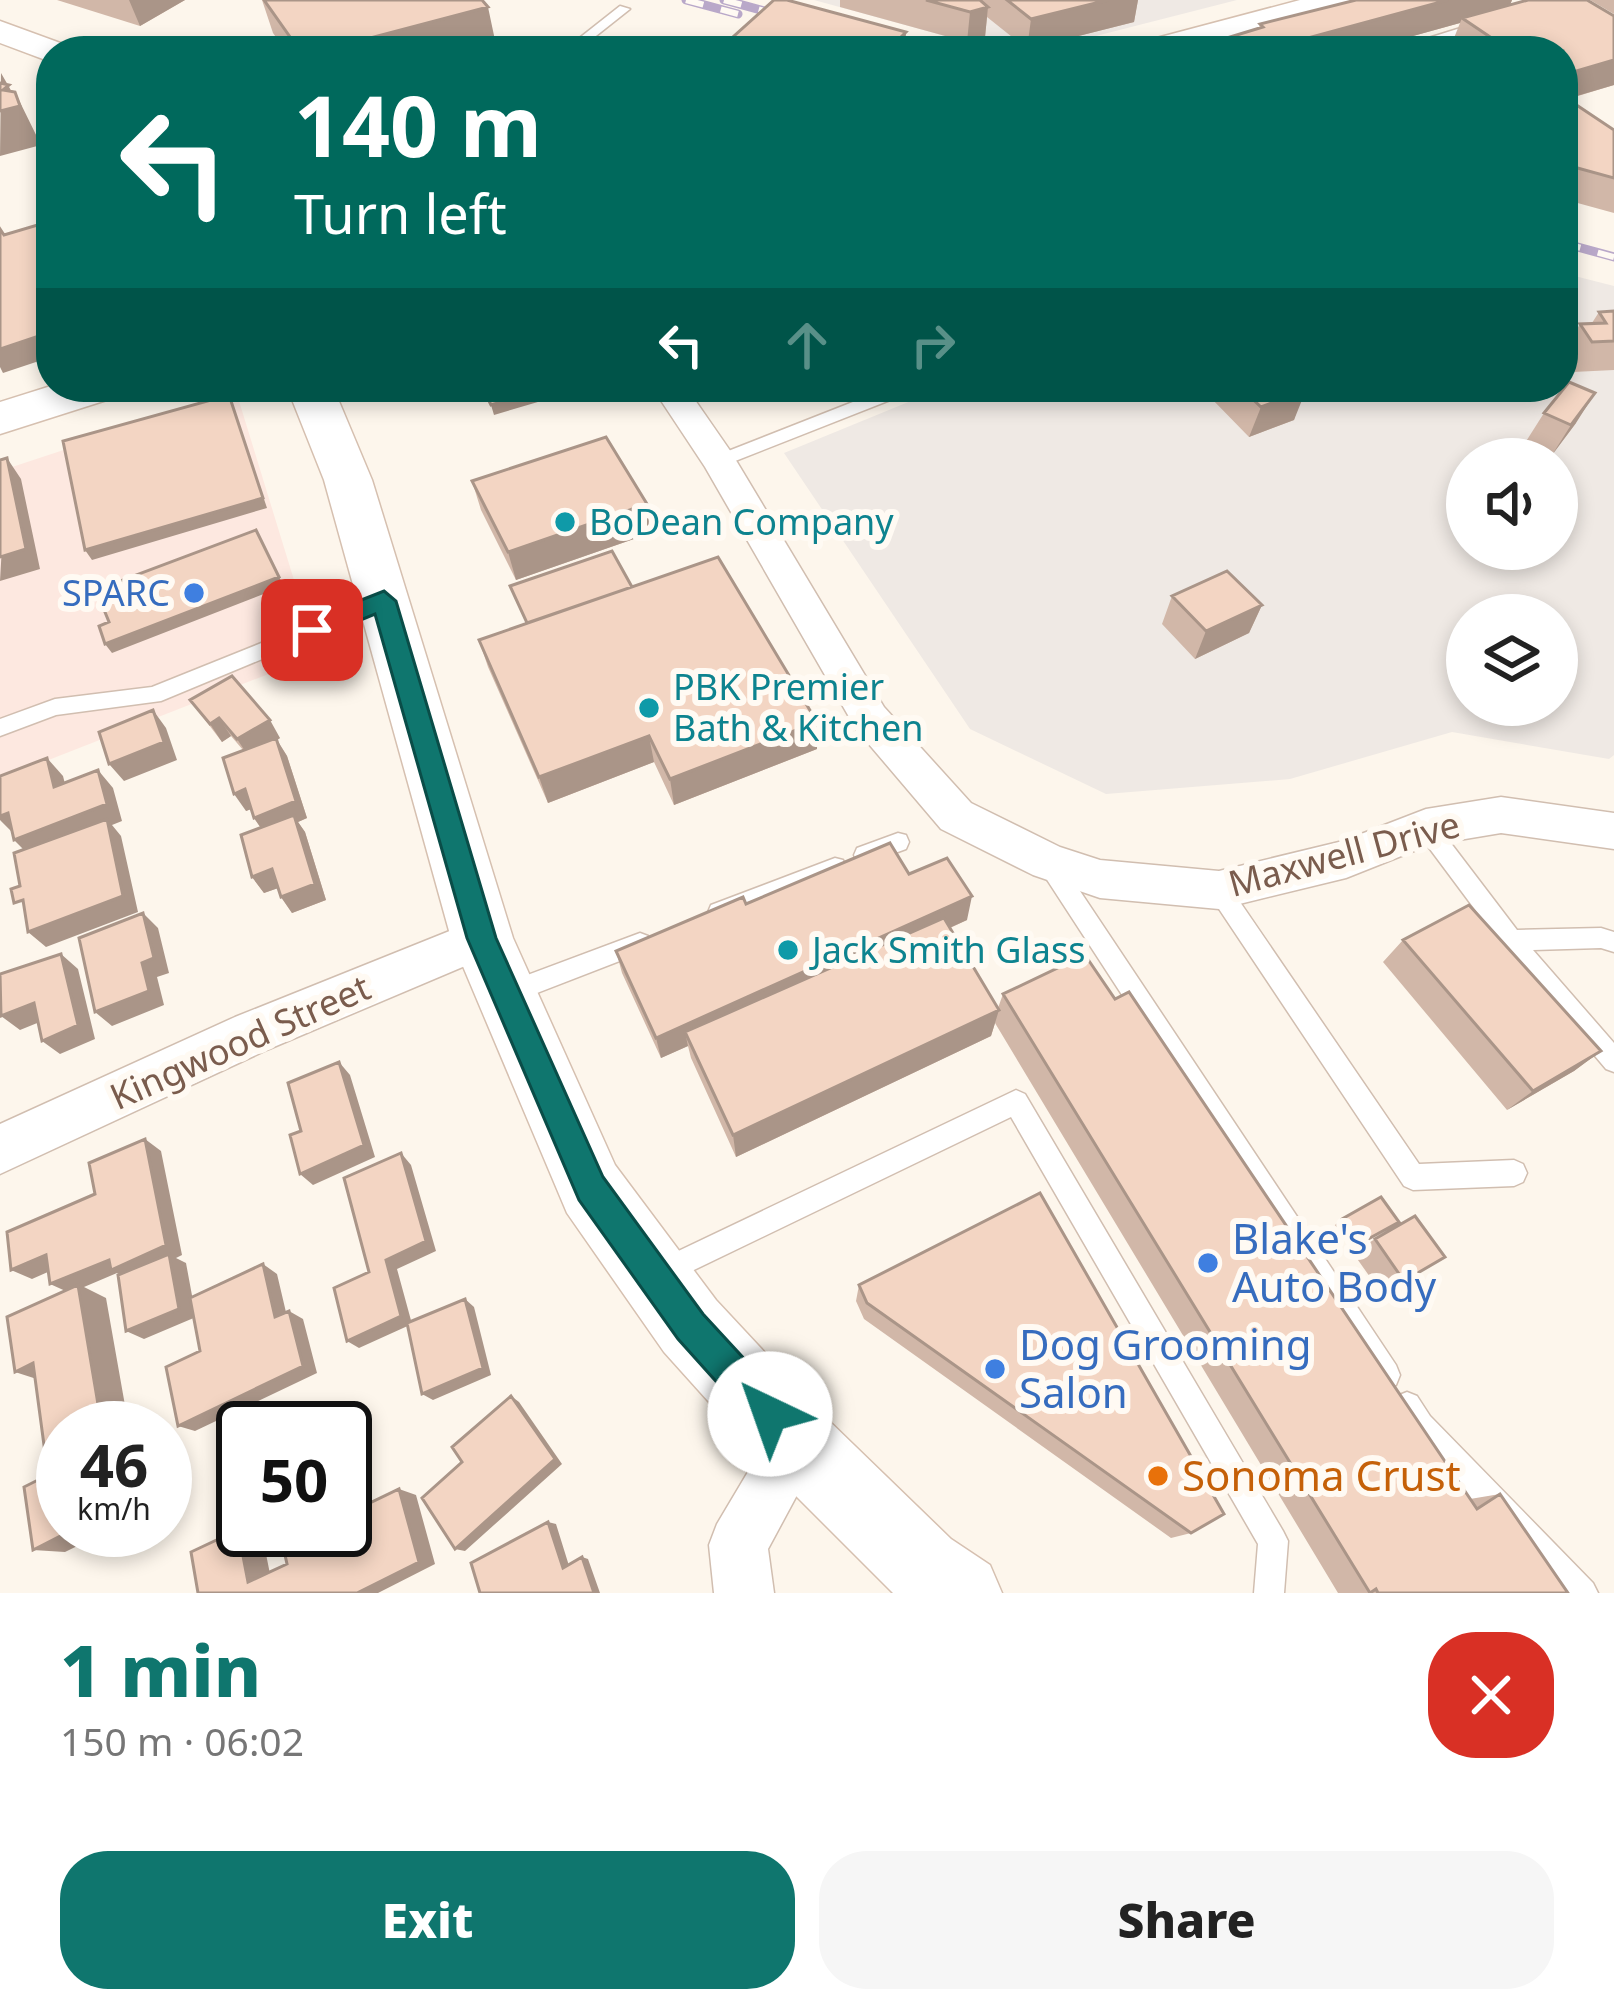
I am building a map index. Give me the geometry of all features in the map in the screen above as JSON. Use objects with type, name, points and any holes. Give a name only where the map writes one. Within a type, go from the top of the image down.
[{"type":"main road","points":[[1203,36],[1340,0]]},
{"type":"main road","points":[[0,32],[36,45]]},
{"type":"main road","points":[[0,418],[50,402]]},
{"type":"main road","points":[[316,402],[348,480],[494,966],[591,1189],[690,1327],[797,1443],[923,1567],[962,1593]]},
{"type":"street","name":"Maxwell Drive","points":[[679,402],[719,461],[870,718],[956,816],[1048,862],[1100,879],[1219,890],[1346,859],[1426,827],[1501,815],[1614,831]]},
{"type":"street","name":"Kingwood Street","points":[[0,1149],[252,1033],[494,966]]},
{"type":"street","points":[[744,1593],[738,1546],[797,1443]]},
{"type":"lane","points":[[589,36],[624,9]]},
{"type":"lane","points":[[1444,36],[1504,19]]},
{"type":"lane","points":[[719,461],[869,402]]},
{"type":"lane","points":[[0,728],[55,706],[154,694],[384,601]]},
{"type":"lane","points":[[1426,827],[1511,940],[1614,1061]]},
{"type":"lane","points":[[494,966],[677,928],[898,842]]},
{"type":"lane","points":[[1048,862],[1420,1426],[1583,1593]]},
{"type":"lane","points":[[1219,890],[1413,1178],[1514,1173]]},
{"type":"lane","points":[[1511,940],[1600,938],[1614,942]]},
{"type":"lane","points":[[654,1276],[1016,1102],[1273,1541],[1269,1593]]},
{"type":"shaded area","points":[[814,0],[1237,0],[1096,36],[945,36]]},
{"type":"shaded area","points":[[1578,277],[1614,286],[1614,755],[1609,759],[1452,732],[1290,779],[1106,794],[970,729],[784,453],[908,402],[1578,402]]},
{"type":"shaded area","points":[[239,402],[317,655],[0,779],[0,471],[200,405]]},
{"type":"building","points":[[264,0],[482,0],[488,7],[378,36],[289,36]]},
{"type":"building","points":[[774,0],[906,32],[902,36],[734,36]]},
{"type":"building","points":[[926,0],[980,0],[988,7],[970,12]]},
{"type":"building","points":[[1007,0],[1108,0],[1031,19]]},
{"type":"building","points":[[1356,0],[1448,0],[1315,36],[1233,36],[1263,27],[1260,24]]},
{"type":"building","points":[[1528,0],[1587,0],[1614,16],[1614,60],[1578,71],[1578,36],[1489,36],[1462,18]]},
{"type":"building","points":[[0,83],[9,85],[3,90],[15,92],[20,106],[0,111]]},
{"type":"building","points":[[1578,106],[1614,130],[1614,178],[1578,168]]},
{"type":"building","points":[[36,225],[36,337],[0,349],[0,229],[4,235]]},
{"type":"building","points":[[1614,311],[1614,341],[1592,342],[1580,324],[1606,323],[1599,312]]},
{"type":"building","points":[[1578,386],[1595,393],[1571,425],[1544,413],[1553,402],[1578,402]]},
{"type":"building","points":[[204,402],[231,402],[263,498],[85,550],[63,441]]},
{"type":"building","points":[[606,437],[647,504],[508,552],[472,481]]},
{"type":"building","points":[[7,458],[26,549],[0,557],[0,460]]},
{"type":"building","name":"SPARC","points":[[256,530],[279,577],[105,644],[99,626],[109,622],[96,590]]},
{"type":"building","points":[[612,551],[632,587],[527,623],[510,586]]},
{"type":"building","name":"PBK Premier Bath & Kitchen","points":[[718,557],[817,722],[670,779],[649,736],[539,777],[479,640]]},
{"type":"building","points":[[1227,571],[1262,605],[1206,631],[1172,596]]},
{"type":"building","points":[[232,676],[270,720],[237,739],[219,718],[210,724],[190,700]]},
{"type":"building","points":[[153,710],[164,742],[109,764],[99,732]]},
{"type":"building","points":[[276,738],[296,801],[254,818],[245,789],[234,794],[223,758]]},
{"type":"building","points":[[47,758],[54,787],[98,770],[107,804],[14,840],[8,813],[0,816],[0,776]]},
{"type":"building","points":[[294,815],[315,884],[281,897],[272,869],[252,877],[241,835]]},
{"type":"building","points":[[107,819],[123,896],[28,932],[23,900],[14,903],[11,889],[20,886],[14,853]]},
{"type":"building","name":"Jack Smith Glass","points":[[890,843],[909,874],[947,858],[972,896],[656,1038],[616,951],[743,897],[746,904]]},
{"type":"building","points":[[1469,905],[1601,1051],[1533,1091],[1403,940]]},
{"type":"building","points":[[143,913],[154,958],[142,963],[149,991],[95,1012],[79,938]]},
{"type":"building","points":[[944,918],[999,1010],[733,1135],[685,1032]]},
{"type":"building","points":[[61,954],[78,1025],[42,1041],[34,1003],[1,1016],[0,974]]},
{"type":"building","name":"Blake's Auto Body","points":[[1085,955],[1115,999],[1129,992],[1477,1509],[1500,1494],[1568,1593],[1378,1593],[1376,1589],[1370,1593],[1003,994]]},
{"type":"building","points":[[339,1062],[364,1145],[300,1174],[290,1135],[301,1131],[288,1083]]},
{"type":"building","points":[[145,1139],[166,1245],[111,1270],[109,1260],[50,1284],[46,1255],[11,1270],[7,1232],[95,1194],[89,1163]]},
{"type":"building","points":[[401,1153],[426,1241],[386,1260],[401,1316],[347,1341],[334,1288],[369,1272],[344,1178]]},
{"type":"building","points":[[1040,1193],[1224,1514],[1191,1533],[867,1303],[859,1285]]},
{"type":"building","points":[[1381,1197],[1399,1222],[1359,1244],[1342,1219]]},
{"type":"building","points":[[1415,1216],[1445,1257],[1404,1281],[1375,1239]]},
{"type":"building","points":[[169,1254],[179,1309],[126,1331],[118,1275]]},
{"type":"building","points":[[263,1264],[275,1317],[289,1311],[303,1366],[230,1401],[216,1401],[216,1408],[192,1419],[192,1401],[173,1401],[166,1367],[200,1351],[190,1298]]},
{"type":"building","points":[[78,1285],[97,1401],[38,1401],[33,1363],[15,1372],[7,1317]]},
{"type":"building","points":[[465,1299],[483,1368],[422,1394],[407,1323]]},
{"type":"building","points":[[511,1396],[555,1459],[455,1549],[422,1498],[462,1462],[452,1447]]},
{"type":"building","points":[[36,1481],[33,1550],[24,1487]]},
{"type":"building","points":[[399,1489],[419,1562],[357,1593],[198,1593],[192,1552],[216,1540],[216,1557],[243,1557],[248,1582],[287,1564],[285,1557],[372,1557],[372,1502]]},
{"type":"building","points":[[548,1522],[563,1568],[582,1557],[594,1593],[480,1593],[471,1563]]},
{"type":"railway","points":[[686,0],[738,14]]},
{"type":"railway","points":[[724,0],[794,19]]},
{"type":"railway","points":[[1578,247],[1614,257]]},
{"type":"place","name":"BoDean Company","points":[[565,522]]},
{"type":"place","name":"SPARC","points":[[194,593]]},
{"type":"place","name":"PBK Premier Bath & Kitchen","points":[[649,708]]},
{"type":"place","name":"Jack Smith Glass","points":[[788,950]]},
{"type":"place","name":"Blake's Auto Body","points":[[1208,1263]]},
{"type":"place","name":"Dog Grooming Salon","points":[[995,1369]]},
{"type":"place","name":"Sonoma Crust","points":[[1158,1476]]},
{"type":"route","points":[[312,630],[384,601],[482,938],[591,1189],[690,1327],[770,1414]]}]
